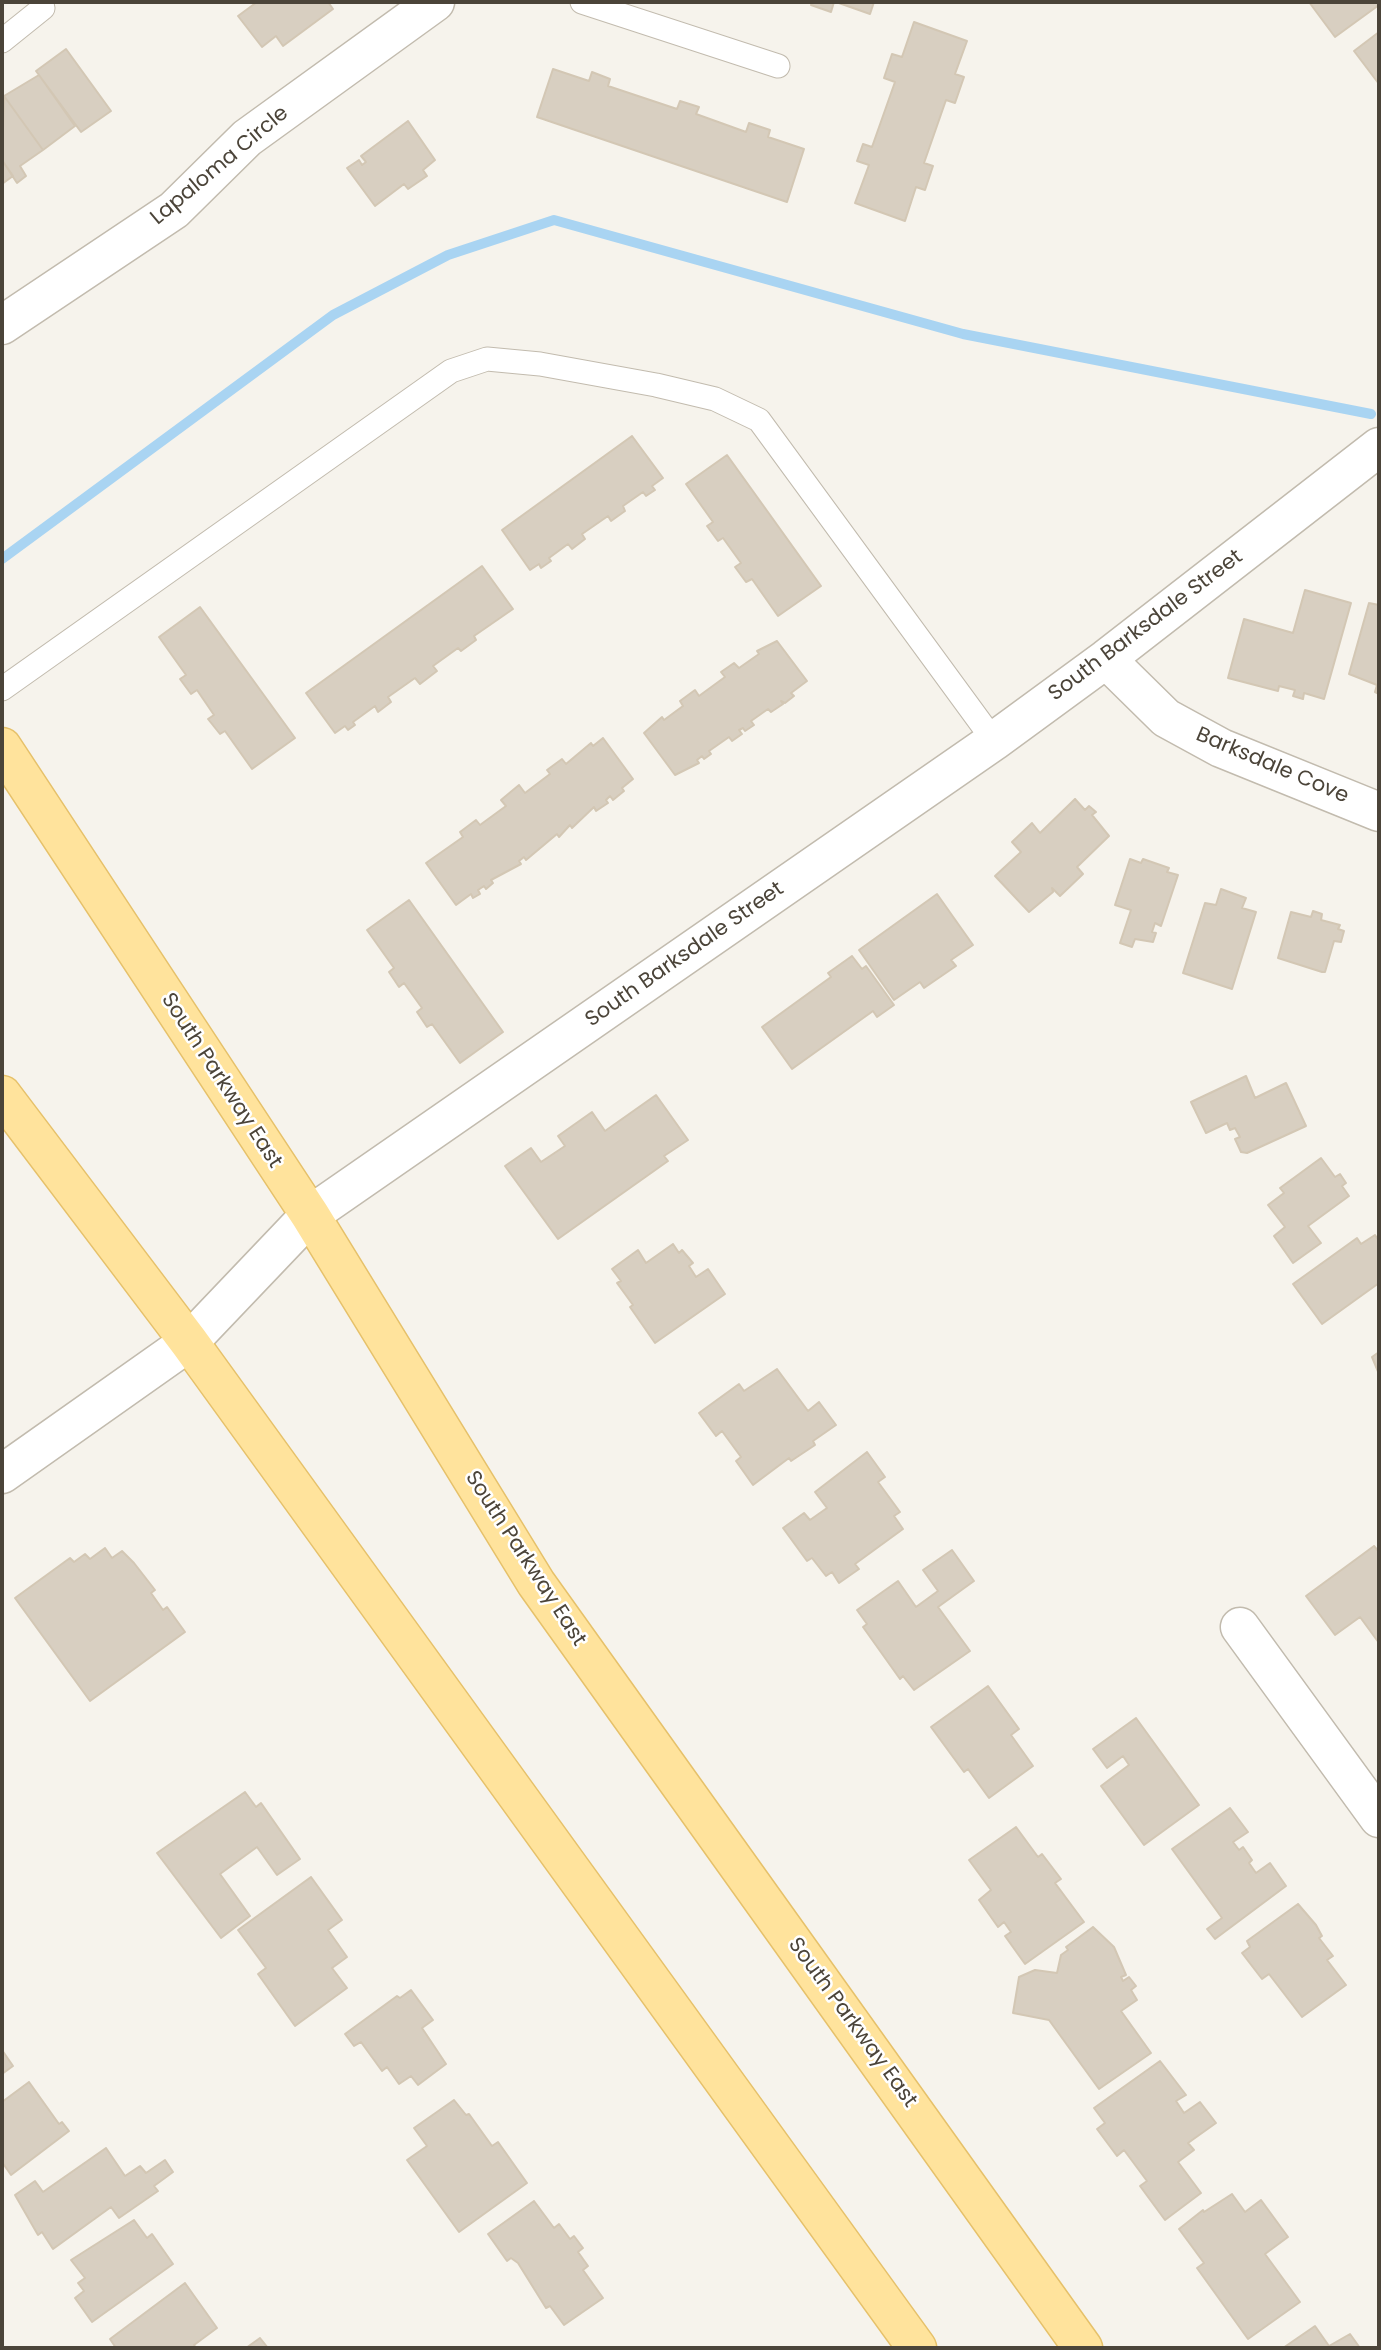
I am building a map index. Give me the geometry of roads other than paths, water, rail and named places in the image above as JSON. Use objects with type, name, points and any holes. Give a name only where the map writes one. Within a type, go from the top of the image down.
[{"type":"main road","name":"South Parkway East","points":[[2,747],[310,1215],[536,1583],[1083,2348]]},
{"type":"main road","points":[[2,1095],[189,1342],[917,2348]]},
{"type":"street","name":"Lapaloma Circle","points":[[2,325],[174,211],[247,138],[435,2]]},
{"type":"street","name":"South Barksdale Street","points":[[2,1474],[189,1342],[310,1215],[994,741],[1106,659],[1379,447]]},
{"type":"street","name":"Barksdale Cove","points":[[1106,659],[1166,718],[1221,748],[1379,812]]},
{"type":"street","points":[[1240,1627],[1379,1818]]},
{"type":"lane","points":[[582,2],[778,66]]},
{"type":"lane","points":[[2,41],[43,8]]},
{"type":"lane","points":[[2,689],[451,371],[487,359],[540,363],[656,384],[715,399],[759,420],[994,741]]},
{"type":"waterway","points":[[2,559],[333,315],[448,255],[554,220],[963,334],[1371,414]]}]
